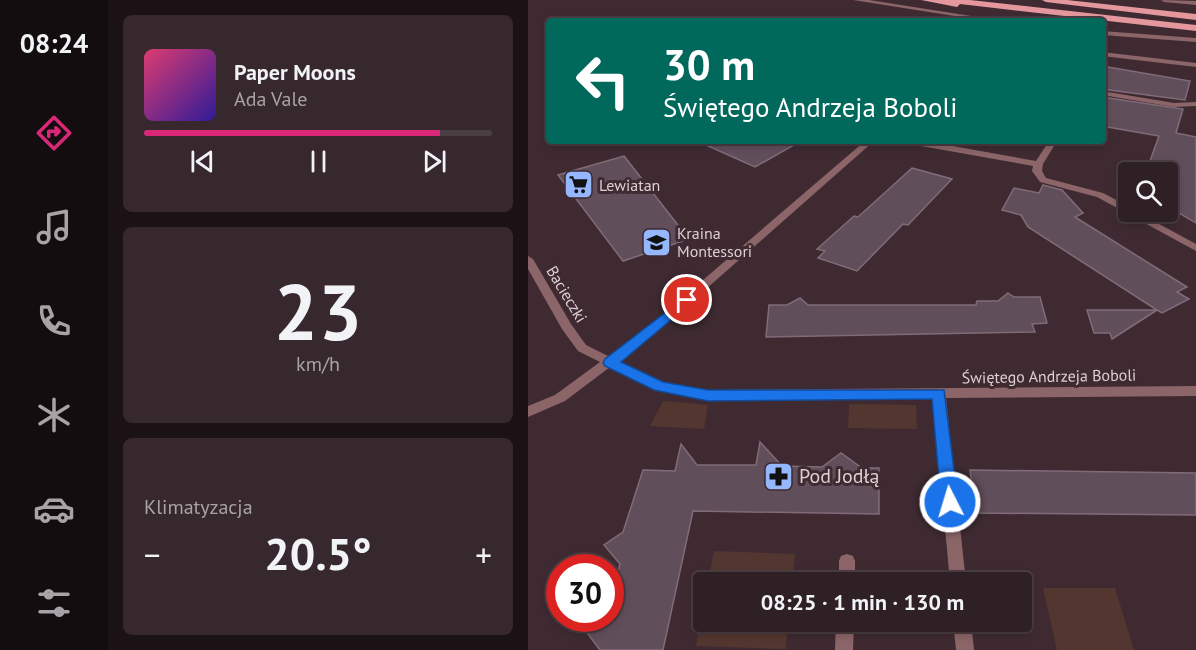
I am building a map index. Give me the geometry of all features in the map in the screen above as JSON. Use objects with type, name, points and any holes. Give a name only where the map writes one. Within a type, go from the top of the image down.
[{"type":"main road","points":[[925,0],[1039,18]]},
{"type":"main road","points":[[949,0],[1196,28]]},
{"type":"main road","points":[[1046,0],[1196,17]]},
{"type":"main road","points":[[1112,0],[1196,9]]},
{"type":"main road","points":[[1106,27],[1196,39]]},
{"type":"street","points":[[856,0],[979,18]]},
{"type":"street","points":[[1164,0],[1196,3]]},
{"type":"street","points":[[1106,33],[1196,39]]},
{"type":"street","points":[[1106,54],[1196,65]]},
{"type":"street","points":[[1106,94],[1174,105],[1196,104]]},
{"type":"street","points":[[528,412],[561,398],[651,331],[867,144]]},
{"type":"street","points":[[927,144],[1038,164]]},
{"type":"street","points":[[1051,144],[1038,164],[1037,171],[1043,180],[1100,195],[1118,205]]},
{"type":"street","points":[[1149,222],[1196,248]]},
{"type":"street","name":"Bacieczki","points":[[528,259],[566,326],[582,348],[610,363]]},
{"type":"street","name":"Świętego Andrzeja Boboli","points":[[610,363],[660,387],[708,395],[1196,391]]},
{"type":"street","points":[[939,394],[957,572]]},
{"type":"street","points":[[847,561],[847,572]]},
{"type":"street","points":[[844,650],[845,632]]},
{"type":"street","points":[[963,632],[964,650]]},
{"type":"shaded area","points":[[663,401],[708,405],[704,429],[650,426]]},
{"type":"shaded area","points":[[849,404],[916,405],[917,429],[848,428]]},
{"type":"shaded area","points":[[714,551],[795,554],[793,572],[710,572]]},
{"type":"shaded area","points":[[1043,588],[1115,588],[1134,650],[1057,650]]},
{"type":"shaded area","points":[[698,632],[787,632],[786,649],[696,646]]},
{"type":"building","points":[[1106,67],[1190,81],[1185,100],[1106,90]]},
{"type":"building","points":[[1106,98],[1183,109],[1176,133],[1196,137],[1196,223],[1178,212],[1178,162],[1150,162],[1159,136],[1106,127]]},
{"type":"building","points":[[704,144],[796,144],[755,167]]},
{"type":"building","points":[[624,156],[689,239],[623,261],[558,175]]},
{"type":"building","points":[[912,168],[952,179],[908,225],[903,224],[857,271],[818,258],[825,251],[817,249],[854,216],[858,217]]},
{"type":"building","points":[[1043,185],[1062,190],[1083,213],[1075,217],[1187,287],[1177,292],[1189,299],[1162,313],[1028,227],[1021,215],[1002,210],[1014,188],[1039,193]]},
{"type":"building","points":[[1008,293],[1014,297],[1040,297],[1047,323],[1032,324],[1035,332],[766,337],[769,305],[787,305],[800,298],[808,305],[976,305],[977,301],[998,301]]},
{"type":"building","points":[[1087,310],[1157,310],[1112,339],[1110,333],[1094,333]]},
{"type":"building","points":[[760,442],[782,466],[822,467],[841,453],[862,468],[879,468],[879,514],[693,511],[663,650],[600,650],[586,632],[624,632],[624,554],[612,554],[604,545],[623,532],[643,470],[675,471],[681,444],[697,465],[756,465]]},
{"type":"building","points":[[970,470],[1196,473],[1196,515],[975,513]]},
{"type":"place","name":"Lewiatan","points":[[578,185]]},
{"type":"place","name":"Kraina Montessori","points":[[656,242]]},
{"type":"place","name":"Pod Jodłą","points":[[778,476]]},
{"type":"route","points":[[687,300],[610,363],[660,387],[708,395],[939,394],[950,502]]}]
